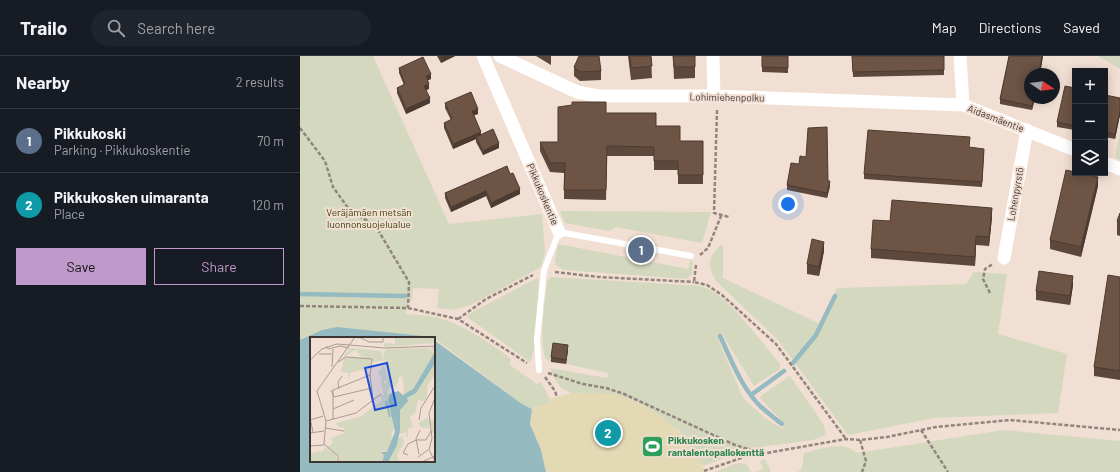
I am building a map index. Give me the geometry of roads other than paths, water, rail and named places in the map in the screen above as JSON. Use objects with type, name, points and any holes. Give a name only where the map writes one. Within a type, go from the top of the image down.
[{"type":"street","name":"Pikkukoskentie","points":[[483,56],[559,232]]},
{"type":"street","name":"Lohimiehenpolku","points":[[500,56],[577,92],[598,96],[714,96],[963,105]]},
{"type":"street","points":[[713,56],[714,96]]},
{"type":"street","name":"Aidasmäentie","points":[[960,56],[963,105],[1072,149]]},
{"type":"street","name":"Lohenpyrstö","points":[[1004,258],[1026,130]]},
{"type":"street","points":[[1108,164],[1120,169]]},
{"type":"lane","name":"Pikkukoskentie","points":[[559,232],[694,257]]},
{"type":"lane","points":[[539,370],[537,339],[544,270],[550,251],[559,232]]},
{"type":"water","points":[[337,327],[426,337],[310,337],[310,462],[435,462],[435,341],[522,404],[532,409],[530,424],[541,450],[546,472],[300,472],[300,340],[322,330]]},
{"type":"waterway","points":[[300,294],[405,296]]},
{"type":"waterway","points":[[793,363],[816,335],[835,296]]},
{"type":"waterway","points":[[720,336],[747,390],[760,406],[782,424]]},
{"type":"waterway","points":[[751,395],[784,371]]},
{"type":"place","name":"Pikkukoski","points":[[641,250]]},
{"type":"place","name":"Pikkukosken uimaranta","points":[[608,433]]},
{"type":"place","name":"Pikkukosken rantalentopallokenttä","points":[[653,446]]},
{"type":"park label","name":"Veräjämäen metsän luonnonsuojelualue","points":[[369,218]]}]
